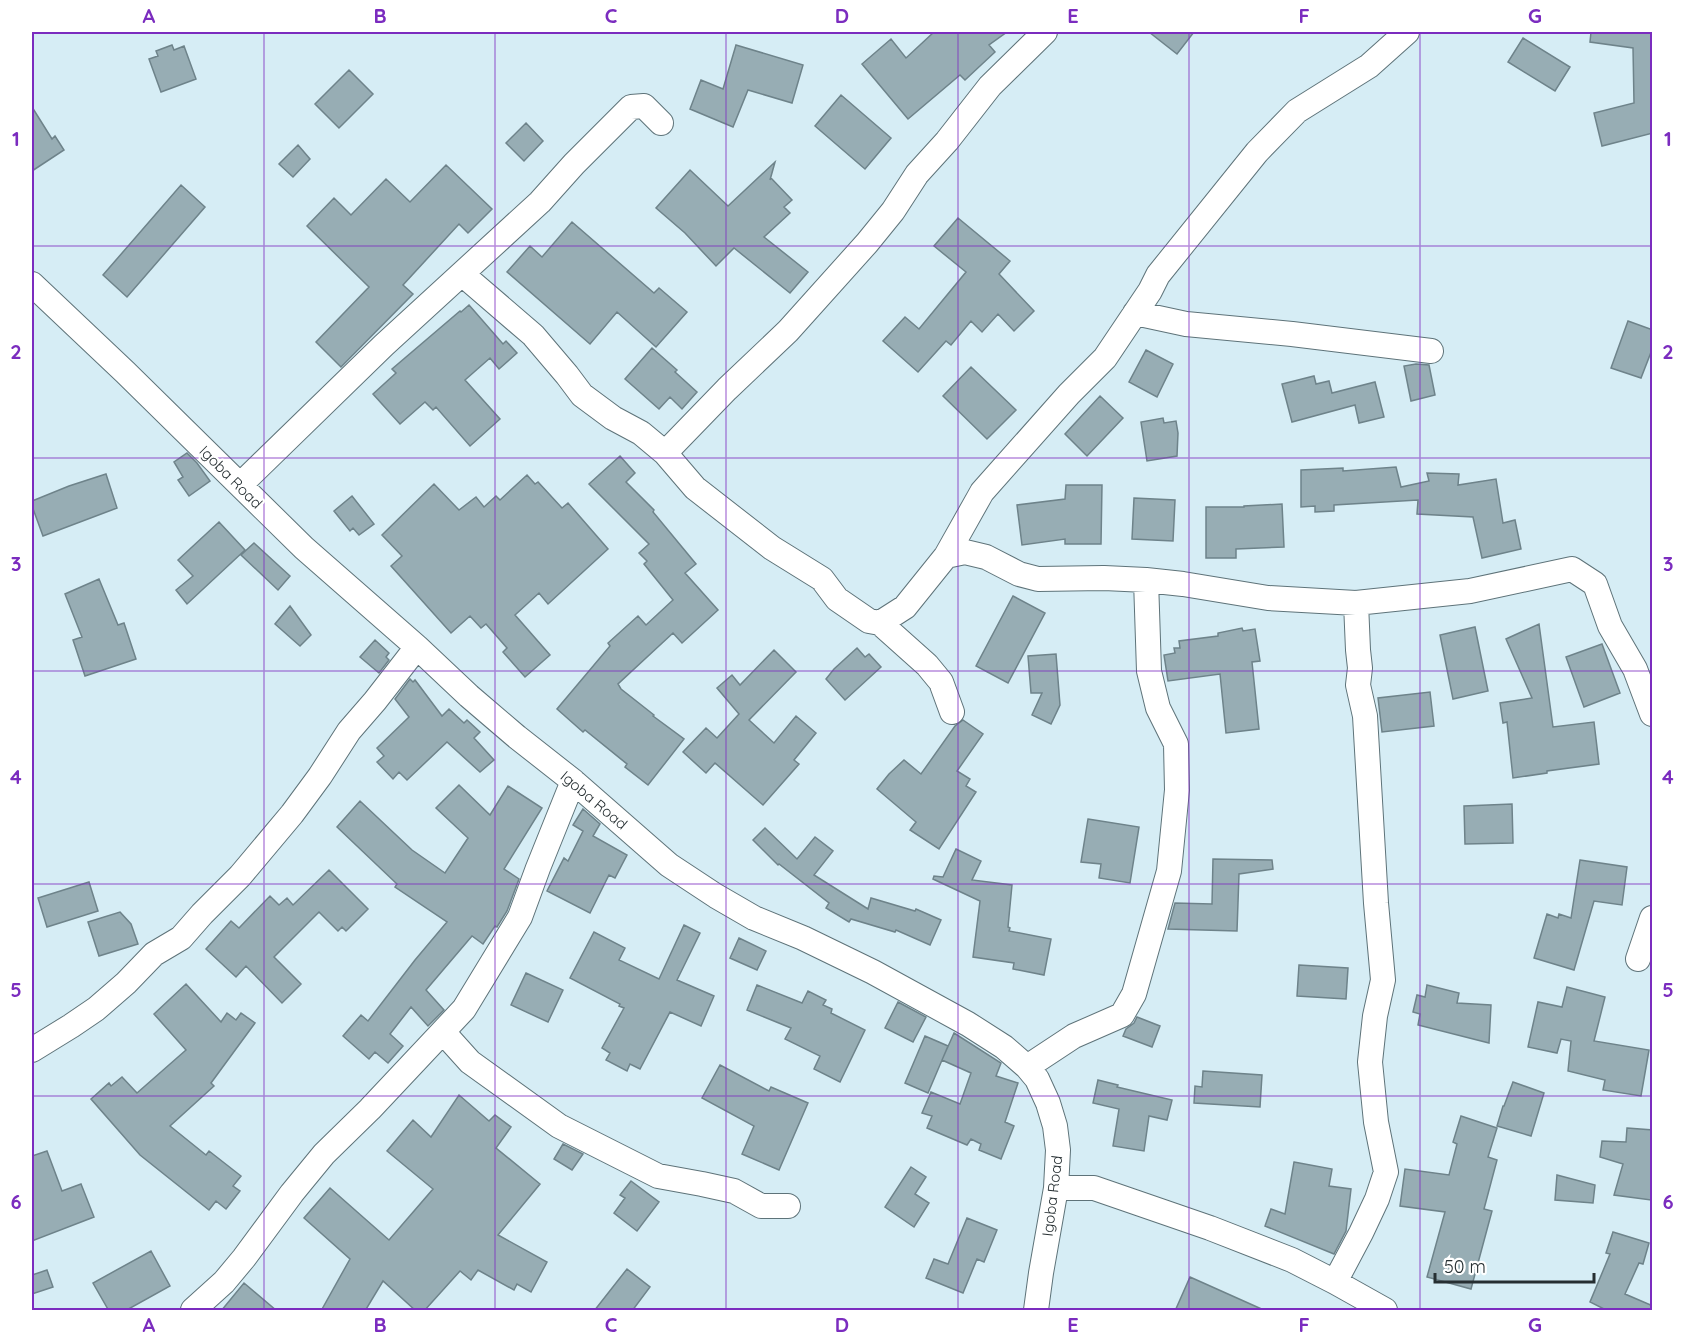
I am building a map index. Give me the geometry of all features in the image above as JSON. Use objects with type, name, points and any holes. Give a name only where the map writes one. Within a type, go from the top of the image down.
[{"type":"street","points":[[665,453],[788,331],[867,243],[893,211],[916,174],[947,141],[990,86],[1045,32]]},
{"type":"street","points":[[880,623],[905,607],[946,556],[982,492],[1069,394],[1105,358],[1150,291],[1158,275],[1257,152],[1297,111],[1369,66],[1407,32]]},
{"type":"street","points":[[240,485],[384,345],[540,202],[631,107],[644,106],[661,123]]},
{"type":"street","points":[[462,274],[533,335],[582,395],[605,413],[641,433],[665,453],[695,488],[772,548],[822,579],[837,599],[853,611],[869,621],[880,623],[927,665],[941,682],[952,712]]},
{"type":"street","name":"Igoba Road","points":[[32,284],[304,548],[469,696],[573,781],[669,865],[754,918],[803,938],[909,992],[1004,1047],[1027,1066],[1037,1079],[1048,1103],[1059,1150],[1056,1188],[1036,1311]]},
{"type":"street","points":[[1135,313],[1186,324],[1431,351]]},
{"type":"street","points":[[946,556],[965,552],[986,557],[1019,574],[1038,579],[1146,580],[1268,598],[1356,603],[1470,591],[1572,569],[1595,584],[1610,626],[1635,669],[1653,714]]},
{"type":"street","points":[[1027,1066],[1074,1036],[1122,1015],[1134,994],[1169,871],[1177,790],[1176,744],[1158,708],[1149,671],[1146,580]]},
{"type":"street","points":[[1335,1282],[1377,1199],[1386,1172],[1376,1122],[1370,1062],[1375,1016],[1383,980],[1365,716],[1358,685],[1360,668],[1356,603]]},
{"type":"street","points":[[36,1042],[96,1009],[154,954],[181,938],[240,876],[292,814],[349,731],[417,647]]},
{"type":"street","points":[[193,1311],[224,1282],[324,1154],[370,1109],[464,1009],[520,918],[573,781]]},
{"type":"street","points":[[1638,959],[1653,918]]},
{"type":"street","points":[[443,1032],[470,1062],[559,1126],[658,1176],[734,1191],[760,1206],[788,1206]]},
{"type":"street","points":[[1056,1188],[1094,1188],[1210,1228],[1292,1260],[1385,1311]]},
{"type":"building","points":[[934,32],[1007,32],[989,45],[995,52],[965,80],[960,75],[908,119],[862,64],[891,39],[906,58]]},
{"type":"building","points":[[1149,32],[1194,32],[1177,54]]},
{"type":"building","points":[[1591,32],[1653,32],[1653,133],[1602,146],[1594,113],[1634,103],[1633,48],[1590,42]]},
{"type":"building","points":[[1523,38],[1570,67],[1555,91],[1508,62]]},
{"type":"building","points":[[172,45],[174,50],[184,46],[196,79],[161,92],[149,59],[158,56],[156,51]]},
{"type":"building","points":[[736,45],[803,65],[792,103],[748,90],[733,127],[690,109],[701,80],[723,89]]},
{"type":"building","points":[[349,70],[373,94],[339,128],[315,104]]},
{"type":"building","points":[[841,95],[891,138],[865,169],[815,126]]},
{"type":"building","points":[[32,107],[52,139],[55,136],[64,150],[32,171]]},
{"type":"building","points":[[526,123],[543,141],[524,161],[506,143]]},
{"type":"building","points":[[298,145],[310,159],[293,177],[279,164]]},
{"type":"building","points":[[775,162],[770,180],[771,178],[792,200],[784,207],[790,213],[764,237],[808,272],[790,293],[734,248],[716,266],[685,233],[656,208],[690,170],[728,206]]},
{"type":"building","points":[[446,165],[492,209],[468,233],[459,224],[403,285],[413,294],[341,367],[316,342],[369,287],[307,226],[334,198],[351,215],[386,179],[410,202]]},
{"type":"building","points":[[181,185],[205,207],[127,297],[103,275]]},
{"type":"building","points":[[958,218],[1010,261],[999,274],[1034,311],[1014,331],[998,314],[982,332],[971,321],[951,345],[946,341],[918,372],[883,341],[905,317],[919,329],[966,272],[934,246]]},
{"type":"building","points":[[572,222],[654,293],[659,288],[687,312],[656,347],[617,312],[590,344],[507,272],[530,246],[542,257]]},
{"type":"building","points":[[469,305],[503,344],[506,341],[517,353],[499,369],[490,358],[465,380],[500,419],[470,446],[436,407],[433,410],[425,402],[400,424],[373,394],[396,373],[392,369]]},
{"type":"building","points":[[1628,321],[1653,330],[1653,347],[1641,378],[1611,368]]},
{"type":"building","points":[[652,348],[697,392],[682,409],[670,397],[659,409],[625,379]]},
{"type":"building","points":[[1146,350],[1173,364],[1157,397],[1129,382]]},
{"type":"building","points":[[1429,365],[1435,395],[1411,401],[1404,366]]},
{"type":"building","points":[[971,367],[1016,410],[987,439],[943,396]]},
{"type":"building","points":[[1314,376],[1316,384],[1329,381],[1332,393],[1375,382],[1384,417],[1359,423],[1355,405],[1292,422],[1282,384]]},
{"type":"building","points":[[1100,396],[1123,418],[1087,456],[1065,434]]},
{"type":"building","points":[[1163,418],[1164,423],[1176,421],[1177,456],[1147,461],[1141,422]]},
{"type":"building","points":[[187,453],[210,481],[189,496],[178,480],[183,477],[174,462]]},
{"type":"building","points":[[620,456],[635,473],[626,482],[654,510],[653,512],[696,564],[685,573],[718,610],[682,643],[673,633],[618,684],[653,716],[684,739],[648,785],[625,767],[627,764],[585,730],[583,732],[557,709],[610,646],[608,643],[638,616],[646,625],[673,600],[644,564],[647,561],[639,553],[649,544],[589,484]]},
{"type":"building","points":[[1396,467],[1401,487],[1429,481],[1427,473],[1459,474],[1458,485],[1496,479],[1503,523],[1515,520],[1521,549],[1482,558],[1473,517],[1417,514],[1418,500],[1334,505],[1334,511],[1315,512],[1315,506],[1301,507],[1301,470],[1343,468],[1343,471]]},
{"type":"building","points":[[106,474],[117,508],[43,536],[32,501]]},
{"type":"building","points":[[527,475],[535,484],[538,482],[562,508],[568,503],[608,549],[548,604],[539,593],[515,615],[550,655],[525,677],[503,652],[507,648],[486,624],[481,628],[470,616],[451,633],[391,566],[402,556],[382,535],[434,484],[459,510],[476,497],[484,507],[496,496],[500,500]]},
{"type":"building","points":[[1066,485],[1102,485],[1101,544],[1065,544],[1065,539],[1022,545],[1017,505],[1065,499]]},
{"type":"building","points":[[352,496],[374,524],[359,535],[353,528],[350,531],[334,511]]},
{"type":"building","points":[[1134,498],[1175,500],[1173,541],[1132,539]]},
{"type":"building","points":[[1282,504],[1284,547],[1236,549],[1236,558],[1206,558],[1206,507]]},
{"type":"building","points":[[219,522],[245,550],[187,604],[176,590],[193,576],[178,560]]},
{"type":"building","points":[[254,543],[290,576],[278,590],[241,555]]},
{"type":"building","points":[[99,579],[118,625],[124,623],[136,659],[85,676],[73,640],[82,637],[65,594]]},
{"type":"building","points":[[1013,596],[1045,613],[1008,683],[976,666]]},
{"type":"building","points":[[290,606],[311,635],[300,646],[275,624]]},
{"type":"building","points":[[1539,624],[1553,727],[1594,722],[1599,764],[1513,778],[1507,722],[1503,723],[1500,703],[1532,698],[1506,639]]},
{"type":"building","points":[[1475,627],[1488,691],[1453,699],[1440,635]]},
{"type":"building","points":[[1242,628],[1243,631],[1255,629],[1260,661],[1252,662],[1259,729],[1226,733],[1220,674],[1168,681],[1164,655],[1175,653],[1174,648],[1180,648],[1179,641],[1218,636],[1218,633]]},
{"type":"building","points":[[375,640],[389,653],[386,657],[389,660],[379,673],[360,657]]},
{"type":"building","points":[[1602,644],[1620,693],[1584,707],[1566,657]]},
{"type":"building","points":[[857,648],[865,657],[869,654],[881,667],[845,700],[826,679]]},
{"type":"building","points":[[774,650],[796,672],[749,720],[774,743],[796,716],[816,733],[794,760],[799,764],[763,805],[715,763],[706,773],[683,752],[706,728],[717,738],[739,714],[717,688],[732,675],[740,685]]},
{"type":"building","points":[[1056,654],[1060,705],[1051,724],[1032,715],[1042,693],[1031,693],[1028,656]]},
{"type":"building","points":[[410,679],[413,682],[415,680],[442,716],[449,709],[464,723],[467,720],[480,732],[474,738],[494,760],[480,772],[447,742],[407,780],[399,772],[393,779],[377,762],[384,756],[377,748],[409,717],[395,699]]},
{"type":"building","points":[[1430,692],[1434,726],[1382,732],[1378,698]]},
{"type":"building","points":[[963,720],[983,734],[957,771],[970,779],[966,786],[976,792],[939,849],[910,830],[916,822],[877,789],[904,760],[921,774],[955,726]]},
{"type":"building","points":[[459,785],[490,815],[508,786],[542,808],[504,869],[519,879],[507,911],[483,944],[472,936],[426,990],[444,1010],[428,1026],[411,1007],[390,1034],[403,1046],[388,1063],[375,1052],[369,1059],[343,1036],[361,1015],[368,1021],[447,922],[395,887],[397,884],[337,827],[360,801],[412,850],[445,873],[468,838],[436,808]]},
{"type":"building","points":[[1512,804],[1513,843],[1465,844],[1464,806]]},
{"type":"building","points":[[583,809],[600,824],[593,836],[627,855],[615,878],[609,875],[590,913],[547,891],[564,858],[568,861],[583,831],[573,825]]},
{"type":"building","points":[[1088,819],[1139,827],[1130,883],[1099,878],[1101,864],[1081,862]]},
{"type":"building","points":[[765,828],[797,859],[815,837],[833,851],[814,875],[868,909],[871,898],[915,911],[916,909],[941,920],[930,945],[896,930],[895,932],[851,919],[849,922],[826,908],[829,903],[778,865],[753,840]]},
{"type":"building","points":[[956,849],[981,861],[972,880],[1012,885],[1009,931],[1051,939],[1044,975],[1013,969],[1014,963],[973,957],[980,901],[933,879],[934,876],[943,877]]},
{"type":"building","points":[[1213,859],[1272,860],[1273,869],[1239,874],[1237,931],[1168,929],[1175,903],[1212,904]]},
{"type":"building","points":[[1580,860],[1627,867],[1622,905],[1594,901],[1574,970],[1534,958],[1547,914],[1558,918],[1559,914],[1571,918]]},
{"type":"building","points":[[329,870],[368,909],[346,931],[342,927],[338,931],[319,912],[274,957],[301,984],[282,1003],[246,966],[236,977],[206,949],[231,921],[239,928],[270,896],[279,905],[287,898],[293,905]]},
{"type":"building","points":[[89,882],[98,911],[47,927],[38,898]]},
{"type":"building","points":[[120,912],[131,924],[138,944],[99,956],[88,922]]},
{"type":"building","points":[[684,925],[700,933],[677,980],[714,996],[701,1026],[670,1012],[640,1069],[630,1064],[627,1071],[606,1060],[610,1053],[602,1048],[624,1008],[570,978],[594,932],[625,948],[619,960],[659,979]]},
{"type":"building","points":[[739,938],[766,951],[757,970],[730,958]]},
{"type":"building","points":[[1299,965],[1348,968],[1346,999],[1297,996]]},
{"type":"building","points":[[526,973],[563,990],[548,1022],[511,1005]]},
{"type":"building","points":[[186,984],[221,1022],[227,1013],[236,1020],[241,1013],[255,1023],[211,1083],[214,1086],[170,1126],[206,1155],[209,1151],[241,1176],[233,1186],[240,1191],[226,1209],[216,1201],[209,1210],[140,1155],[91,1099],[109,1083],[111,1086],[122,1077],[137,1093],[186,1050],[154,1014]]},
{"type":"building","points":[[757,985],[802,1003],[808,991],[826,1000],[823,1005],[832,1009],[831,1013],[865,1030],[840,1082],[814,1069],[820,1056],[785,1039],[791,1028],[747,1010]]},
{"type":"building","points":[[1427,985],[1459,993],[1457,1003],[1491,1005],[1489,1043],[1418,1025],[1420,1014],[1413,1012],[1417,995],[1425,997]]},
{"type":"building","points":[[1567,987],[1605,997],[1594,1041],[1649,1050],[1641,1096],[1603,1090],[1605,1080],[1568,1071],[1571,1041],[1561,1039],[1557,1053],[1528,1047],[1538,1002],[1562,1007]]},
{"type":"building","points":[[898,1002],[926,1017],[913,1042],[885,1028]]},
{"type":"building","points":[[1137,1017],[1160,1026],[1152,1047],[1123,1036]]},
{"type":"building","points":[[954,1033],[1001,1063],[996,1076],[1018,1083],[1005,1122],[1014,1126],[1001,1159],[979,1150],[981,1144],[971,1139],[967,1145],[927,1128],[932,1116],[922,1113],[931,1092],[960,1104],[971,1073],[942,1060]]},
{"type":"building","points":[[925,1036],[948,1046],[928,1093],[905,1083]]},
{"type":"building","points":[[720,1065],[769,1091],[771,1087],[808,1103],[779,1170],[742,1154],[754,1126],[702,1098]]},
{"type":"building","points":[[1203,1071],[1262,1075],[1260,1107],[1194,1103],[1195,1086],[1202,1087]]},
{"type":"building","points":[[1098,1080],[1118,1085],[1117,1087],[1172,1100],[1167,1120],[1149,1116],[1144,1151],[1113,1146],[1119,1109],[1093,1103]]},
{"type":"building","points":[[1513,1082],[1544,1093],[1531,1136],[1497,1126]]},
{"type":"building","points":[[459,1095],[489,1121],[495,1115],[511,1127],[496,1148],[540,1184],[498,1235],[547,1262],[531,1292],[517,1284],[514,1290],[478,1270],[471,1280],[460,1271],[424,1311],[416,1311],[383,1281],[365,1311],[321,1311],[350,1259],[304,1218],[330,1188],[389,1240],[433,1189],[387,1151],[413,1120],[431,1137]]},
{"type":"building","points":[[1461,1116],[1497,1128],[1488,1157],[1497,1160],[1484,1209],[1492,1211],[1471,1289],[1427,1277],[1445,1212],[1400,1206],[1405,1169],[1449,1175],[1457,1144],[1453,1142]]},
{"type":"building","points":[[1627,1128],[1653,1130],[1651,1200],[1614,1195],[1623,1164],[1600,1157],[1602,1141],[1626,1142]]},
{"type":"building","points":[[563,1144],[583,1154],[572,1170],[554,1159]]},
{"type":"building","points":[[47,1151],[62,1191],[81,1184],[94,1217],[32,1241],[32,1156]]},
{"type":"building","points":[[1294,1162],[1332,1169],[1329,1186],[1351,1189],[1346,1231],[1334,1254],[1265,1226],[1271,1209],[1285,1214]]},
{"type":"building","points":[[911,1167],[926,1177],[915,1194],[929,1203],[914,1227],[885,1207]]},
{"type":"building","points":[[1557,1175],[1595,1185],[1593,1203],[1555,1200]]},
{"type":"building","points":[[631,1181],[659,1202],[637,1231],[614,1213],[625,1198],[620,1195]]},
{"type":"building","points":[[967,1218],[997,1230],[984,1262],[977,1259],[963,1293],[926,1278],[934,1259],[948,1264]]},
{"type":"building","points":[[1613,1232],[1649,1243],[1643,1264],[1639,1263],[1625,1294],[1653,1306],[1653,1311],[1608,1311],[1590,1302],[1610,1254],[1606,1253]]},
{"type":"building","points":[[151,1251],[170,1286],[125,1311],[109,1311],[93,1283]]},
{"type":"building","points":[[627,1269],[650,1287],[632,1311],[594,1311]]},
{"type":"building","points":[[47,1270],[53,1287],[32,1294],[32,1275]]},
{"type":"building","points":[[1190,1277],[1266,1311],[1175,1311]]},
{"type":"building","points":[[244,1283],[277,1311],[221,1311]]}]
